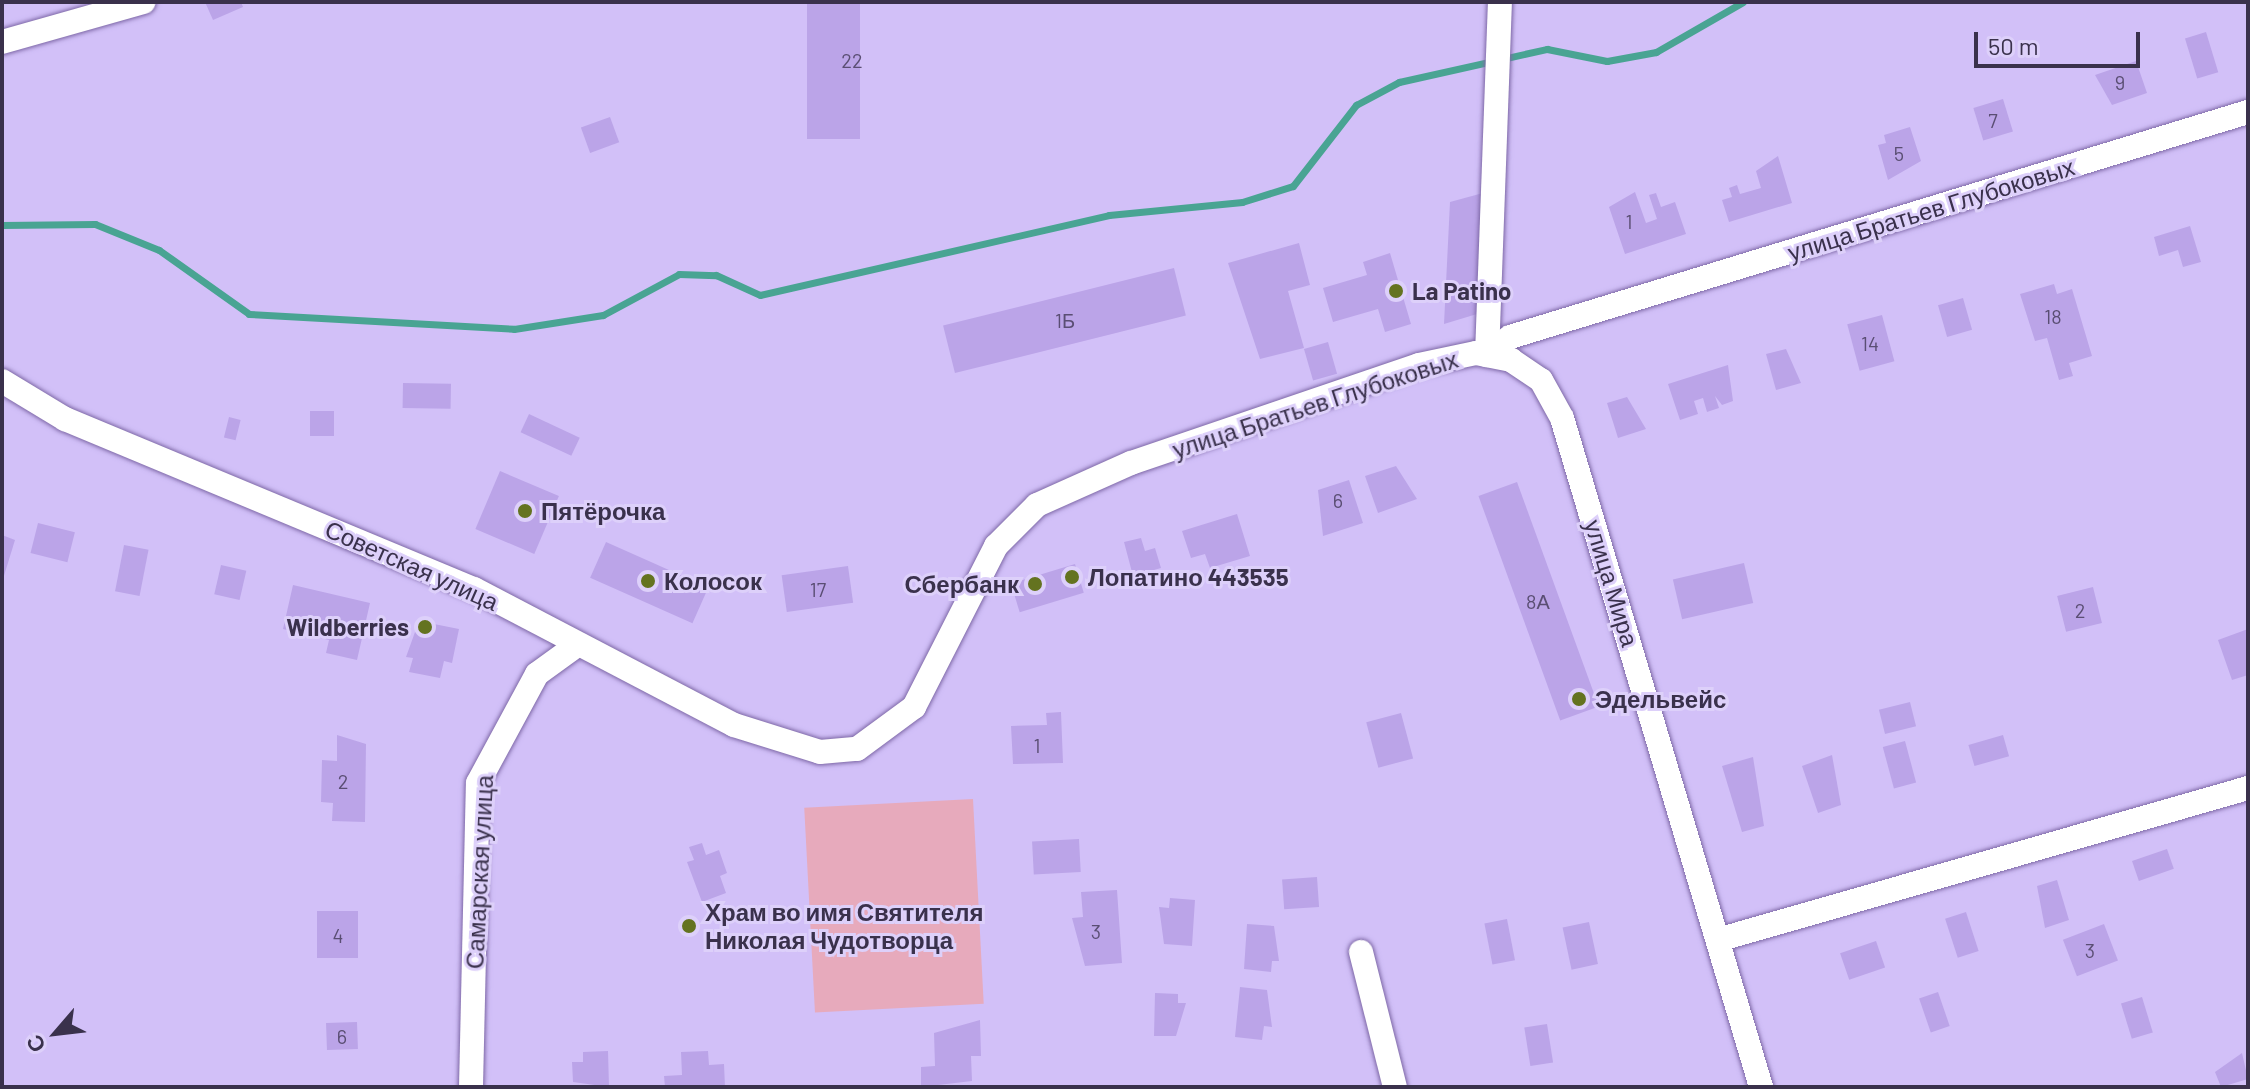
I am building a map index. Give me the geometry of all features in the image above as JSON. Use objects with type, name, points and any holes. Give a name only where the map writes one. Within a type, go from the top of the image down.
[{"type":"street","points":[[2,42],[143,2]]},
{"type":"street","points":[[1487,355],[1500,9]]},
{"type":"street","name":"улица Братьев Глубоковых","points":[[820,752],[857,749],[914,707],[996,546],[1037,505],[1131,463],[1419,365],[1487,355],[1510,337],[2248,112]]},
{"type":"street","name":"улица Мира","points":[[1487,355],[1541,380],[1562,418],[1721,939],[1761,1087]]},
{"type":"street","name":"Советская улица","points":[[2,381],[65,419],[426,567],[734,725],[820,752]]},
{"type":"street","name":"Самарская улица","points":[[471,1087],[478,783],[537,674],[577,645]]},
{"type":"street","points":[[1721,939],[2248,788]]},
{"type":"street","points":[[1361,952],[1395,1087]]},
{"type":"shaded area","points":[[973,799],[984,1004],[815,1013],[804,808]]},
{"type":"building","points":[[205,2],[241,2],[243,7],[213,20]]},
{"type":"building","points":[[807,2],[860,2],[860,139],[807,139]]},
{"type":"building","points":[[2206,32],[2218,72],[2197,79],[2185,38]]},
{"type":"building","points":[[2136,61],[2147,93],[2112,105],[2095,75]]},
{"type":"building","points":[[2003,99],[2013,132],[1983,141],[1973,108]]},
{"type":"building","points":[[610,117],[619,142],[590,153],[581,128]]},
{"type":"building","points":[[1910,127],[1921,161],[1888,180],[1878,145],[1886,143],[1884,135]]},
{"type":"building","points":[[1778,156],[1792,203],[1729,222],[1722,200],[1732,197],[1729,188],[1737,185],[1740,194],[1761,188],[1756,171]]},
{"type":"building","points":[[1635,192],[1646,223],[1657,219],[1649,195],[1656,193],[1661,207],[1675,202],[1686,234],[1625,254],[1609,207]]},
{"type":"building","points":[[1483,193],[1477,314],[1444,324],[1450,202]]},
{"type":"building","points":[[2190,226],[2201,262],[2183,267],[2178,250],[2159,256],[2154,237]]},
{"type":"building","points":[[1299,243],[1310,285],[1288,291],[1304,348],[1260,359],[1228,263]]},
{"type":"building","points":[[1390,253],[1411,324],[1385,332],[1378,309],[1333,322],[1323,288],[1367,275],[1363,262]]},
{"type":"building","points":[[1174,268],[1186,316],[955,373],[943,326]]},
{"type":"building","points":[[2054,284],[2057,294],[2072,289],[2092,356],[2069,363],[2073,376],[2059,380],[2047,338],[2035,341],[2020,294]]},
{"type":"building","points":[[1963,298],[1972,330],[1947,337],[1938,305]]},
{"type":"building","points":[[1882,315],[1894,361],[1860,371],[1847,324]]},
{"type":"building","points":[[1328,342],[1337,374],[1313,381],[1304,349]]},
{"type":"building","points":[[1786,349],[1801,383],[1776,390],[1766,354]]},
{"type":"building","points":[[1728,365],[1733,401],[1722,405],[1715,396],[1719,408],[1707,412],[1703,398],[1694,401],[1698,414],[1680,420],[1668,384]]},
{"type":"building","points":[[403,383],[451,384],[451,409],[403,408]]},
{"type":"building","points":[[1627,397],[1646,429],[1618,438],[1607,403]]},
{"type":"building","points":[[310,411],[334,411],[334,436],[310,436]]},
{"type":"building","points":[[529,414],[580,438],[571,456],[521,432]]},
{"type":"building","points":[[229,417],[241,420],[236,440],[224,437]]},
{"type":"building","points":[[1396,466],[1417,499],[1378,513],[1365,476]]},
{"type":"building","points":[[500,471],[559,496],[534,554],[475,529]]},
{"type":"building","points":[[1349,480],[1363,523],[1323,536],[1318,490]]},
{"type":"building","points":[[1517,482],[1599,707],[1560,721],[1478,496]]},
{"type":"building","points":[[1237,514],[1250,556],[1210,568],[1205,554],[1191,558],[1182,531]]},
{"type":"building","points":[[38,523],[75,532],[67,562],[31,553]]},
{"type":"building","points":[[2,535],[15,540],[3,579],[2,579]]},
{"type":"building","points":[[1141,538],[1145,551],[1155,548],[1161,568],[1133,576],[1124,542]]},
{"type":"building","points":[[606,542],[708,588],[692,623],[590,578]]},
{"type":"building","points":[[124,545],[149,550],[140,596],[115,591]]},
{"type":"building","points":[[1744,563],[1753,603],[1682,619],[1673,579]]},
{"type":"building","points":[[1075,564],[1084,593],[1020,612],[1011,584]]},
{"type":"building","points":[[221,565],[246,571],[240,600],[214,594]]},
{"type":"building","points":[[848,566],[853,603],[787,612],[782,575]]},
{"type":"building","points":[[293,585],[370,603],[357,660],[326,653],[329,640],[283,629]]},
{"type":"building","points":[[2093,587],[2102,623],[2066,632],[2057,596]]},
{"type":"building","points":[[419,621],[459,629],[452,663],[444,661],[440,678],[409,672],[413,658],[406,657]]},
{"type":"building","points":[[2248,629],[2248,675],[2232,680],[2218,640]]},
{"type":"building","points":[[1910,702],[1916,726],[1885,734],[1879,710]]},
{"type":"building","points":[[1061,712],[1063,763],[1013,764],[1011,726],[1047,725],[1046,713]]},
{"type":"building","points":[[1401,713],[1413,758],[1378,768],[1366,722]]},
{"type":"building","points":[[337,735],[366,744],[365,822],[332,821],[333,803],[321,802],[322,760],[337,761]]},
{"type":"building","points":[[2003,735],[2009,756],[1974,766],[1968,745]]},
{"type":"building","points":[[1905,741],[1916,783],[1894,788],[1883,747]]},
{"type":"building","points":[[1832,755],[1841,805],[1818,813],[1802,766]]},
{"type":"building","points":[[1753,757],[1764,826],[1742,832],[1722,766]]},
{"type":"building","points":[[1079,839],[1081,872],[1034,874],[1032,841]]},
{"type":"building","points":[[702,843],[706,855],[719,850],[727,873],[720,876],[726,893],[702,902],[687,862],[694,860],[689,847]]},
{"type":"building","points":[[2167,849],[2174,869],[2139,881],[2132,861]]},
{"type":"building","points":[[1317,877],[1319,907],[1284,909],[1282,879]]},
{"type":"building","points":[[2057,880],[2069,920],[2045,928],[2037,886]]},
{"type":"building","points":[[1117,890],[1122,963],[1085,966],[1072,918],[1083,917],[1081,892]]},
{"type":"building","points":[[1170,898],[1195,900],[1192,946],[1164,944],[1159,907],[1169,908]]},
{"type":"building","points":[[317,911],[358,911],[358,958],[317,958]]},
{"type":"building","points":[[1966,912],[1979,951],[1958,958],[1945,919]]},
{"type":"building","points":[[1507,919],[1515,960],[1492,965],[1484,923]]},
{"type":"building","points":[[1589,922],[1598,964],[1572,970],[1563,928]]},
{"type":"building","points":[[1247,924],[1274,926],[1279,961],[1272,961],[1271,972],[1244,969]]},
{"type":"building","points":[[2104,924],[2118,960],[2077,976],[2063,940]]},
{"type":"building","points":[[1876,941],[1885,967],[1849,980],[1840,953]]},
{"type":"building","points":[[1240,987],[1267,990],[1272,1027],[1264,1026],[1262,1040],[1235,1037]]},
{"type":"building","points":[[1938,992],[1950,1026],[1931,1033],[1919,999]]},
{"type":"building","points":[[1155,993],[1178,994],[1178,1003],[1186,1003],[1176,1036],[1154,1036]]},
{"type":"building","points":[[2142,997],[2153,1032],[2132,1039],[2121,1003]]},
{"type":"building","points":[[980,1020],[981,1056],[971,1056],[972,1081],[921,1087],[921,1067],[935,1066],[934,1033]]},
{"type":"building","points":[[357,1022],[358,1049],[327,1050],[326,1023]]},
{"type":"building","points":[[1547,1024],[1553,1063],[1530,1066],[1524,1028]]},
{"type":"building","points":[[608,1051],[609,1087],[573,1082],[572,1062],[583,1062],[583,1052]]},
{"type":"building","points":[[708,1051],[709,1065],[724,1064],[725,1087],[665,1087],[664,1076],[682,1075],[681,1052]]},
{"type":"building","points":[[2242,1053],[2248,1079],[2221,1087],[2215,1072]]},
{"type":"waterway","points":[[2,225],[95,224],[159,250],[249,314],[514,329],[603,315],[679,274],[716,275],[760,295],[1109,215],[1242,202],[1293,186],[1356,105],[1399,82],[1547,49],[1607,61],[1656,52],[1743,2]]},
{"type":"place","name":"La Patino","points":[[1396,291]]},
{"type":"place","name":"Пятёрочка","points":[[525,511]]},
{"type":"place","name":"Лопатино 443535","points":[[1072,577]]},
{"type":"place","name":"Колосок","points":[[648,581]]},
{"type":"place","name":"Сбербанк","points":[[1035,584]]},
{"type":"place","name":"Wildberries","points":[[425,627]]},
{"type":"place","name":"Эдельвейс","points":[[1579,699]]},
{"type":"place","name":"Храм во имя Святителя Николая Чудотворца","points":[[689,926]]}]
